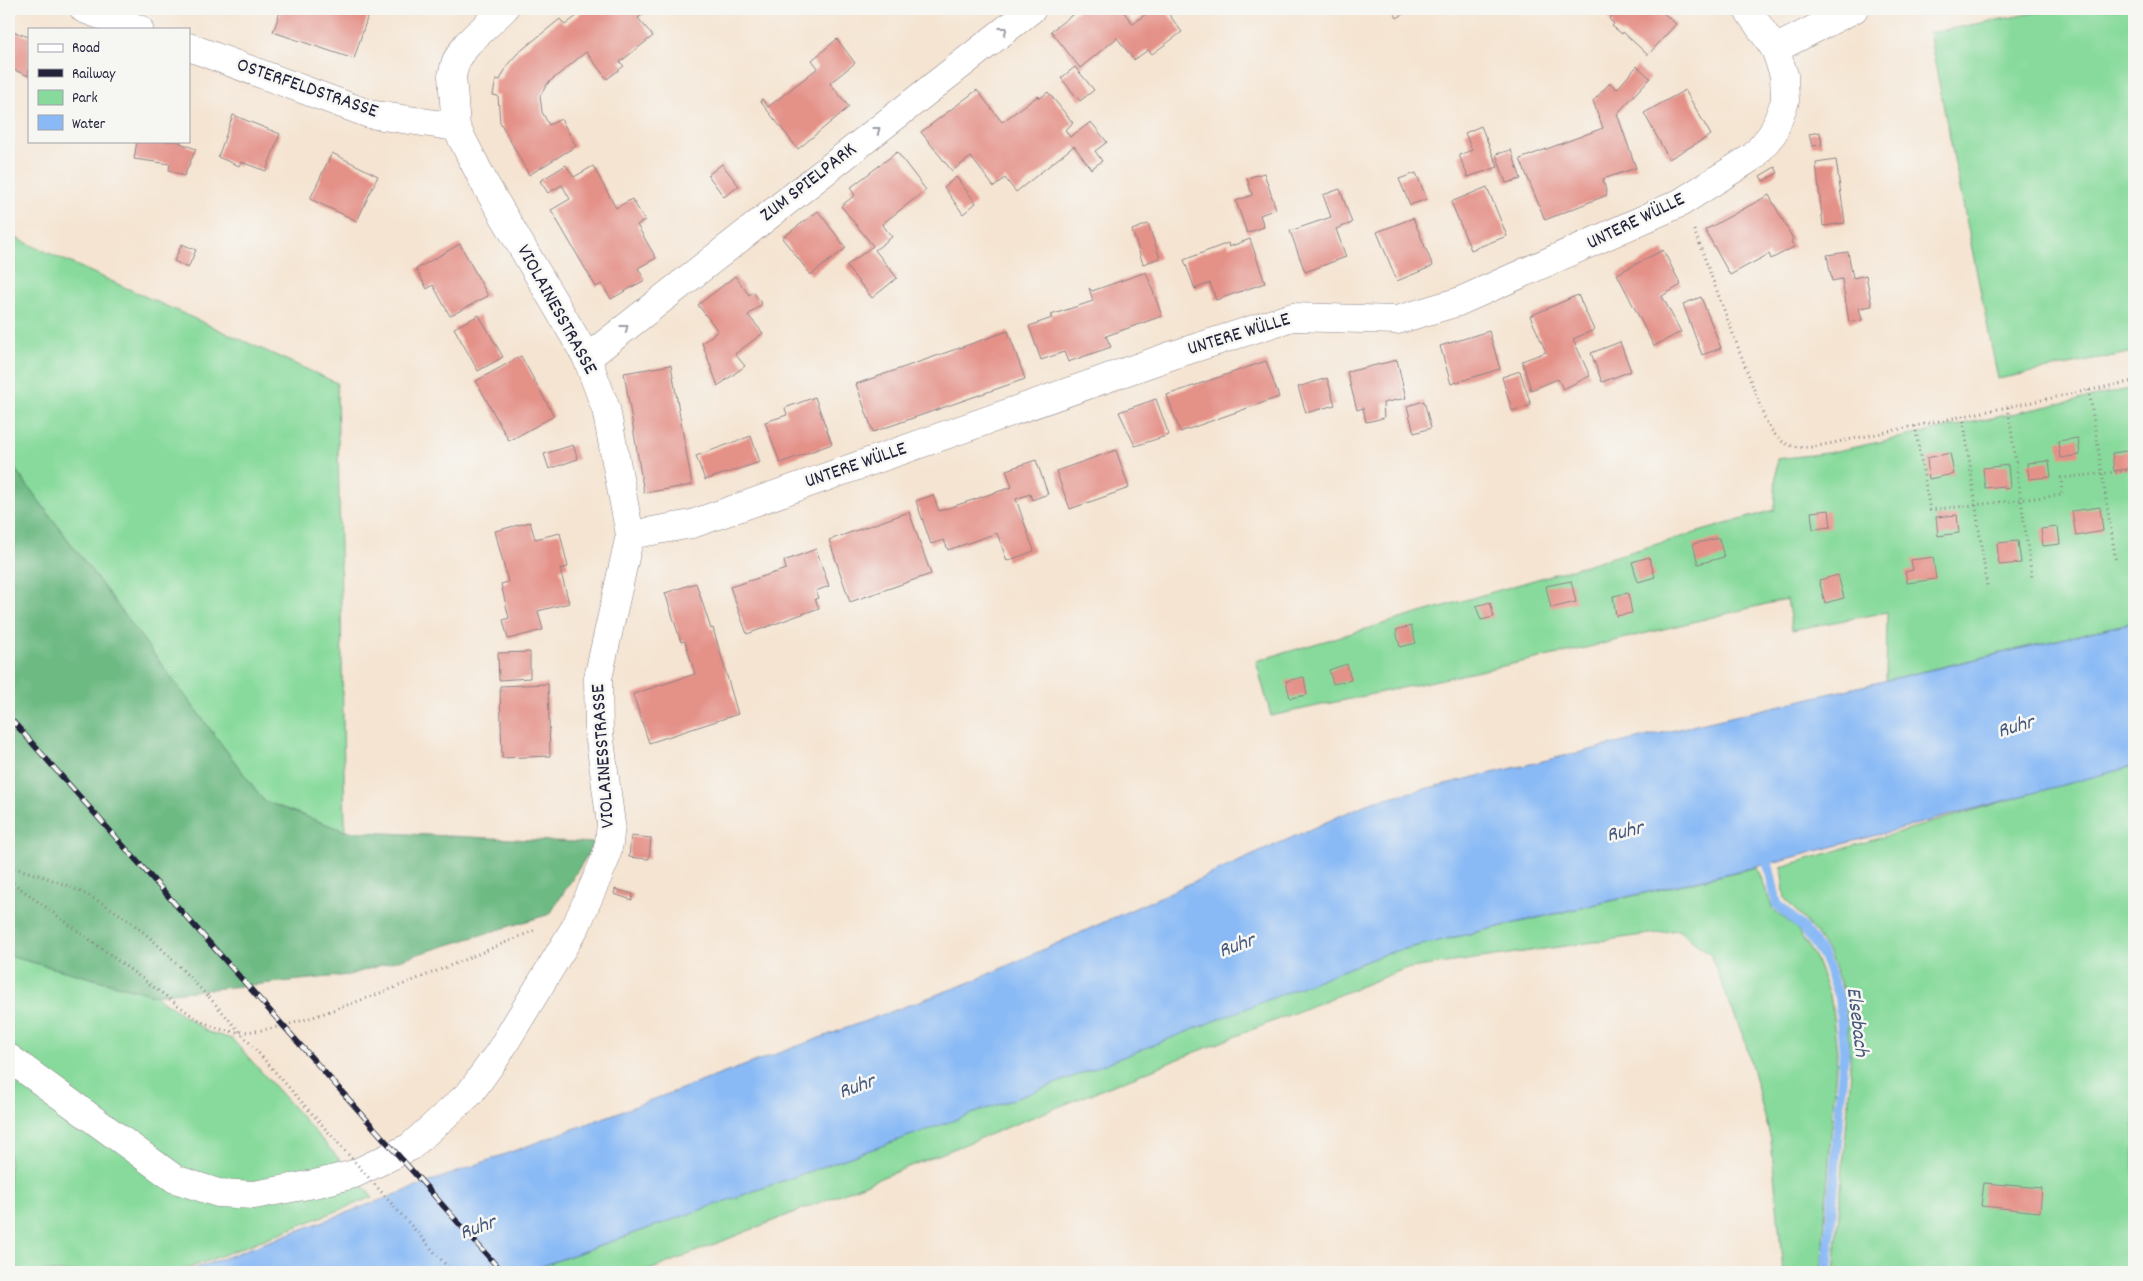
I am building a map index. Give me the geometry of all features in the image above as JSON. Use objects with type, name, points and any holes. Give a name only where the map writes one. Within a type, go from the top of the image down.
[{"type":"street","points":[[84,9],[135,28]]},
{"type":"street","name":"VIOLAINESSTRASSE","points":[[9,1058],[175,1179],[218,1193],[254,1195],[354,1174],[410,1146],[470,1093],[498,1054],[576,926],[605,860],[609,843],[611,824],[599,733],[598,678],[630,535],[606,409],[587,358],[485,184],[456,127],[452,76],[456,61],[468,44],[504,9]]},
{"type":"street","name":"ZUM SPIELPARK","points":[[587,358],[1032,9]]},
{"type":"street","name":"UNTERE WÜLLE","points":[[630,535],[692,524],[1163,358],[1292,317],[1397,320],[1458,302],[1680,203],[1754,156],[1773,133],[1785,101],[1784,75],[1775,49],[1747,9]]},
{"type":"street","points":[[1775,49],[1854,9]]},
{"type":"street","name":"OSTERFELDSTRASSE","points":[[190,47],[369,114],[456,127]]},
{"type":"path","points":[[1680,203],[1689,218],[1765,419],[1782,442],[1792,447],[1813,447],[2134,381],[2134,389]]},
{"type":"path","points":[[2089,390],[2116,562]]},
{"type":"path","points":[[2008,407],[2032,578]]},
{"type":"path","points":[[1963,416],[1987,586]]},
{"type":"path","points":[[1915,426],[1930,510],[2062,495],[2061,478],[2134,470]]},
{"type":"path","points":[[9,867],[47,876],[75,887],[138,928],[209,997],[452,1272]]},
{"type":"path","points":[[9,880],[194,1017],[208,1025],[240,1032],[302,1021],[392,990],[539,929]]},
{"type":"green space","points":[[2054,9],[2134,9],[2134,352],[1998,379],[1929,33]]},
{"type":"green space","points":[[9,235],[337,383],[345,831],[264,801],[9,461]]},
{"type":"green space","points":[[2134,388],[2134,622],[1886,680],[1887,612],[1792,630],[1787,599],[1577,650],[1271,716],[1256,661],[1774,510],[1777,459],[1827,453]]},
{"type":"green space","points":[[9,461],[264,801],[345,831],[595,843],[550,914],[349,975],[154,995],[9,956]]},
{"type":"green space","points":[[2134,766],[2134,1272],[1834,1272],[1851,1071],[1845,995],[1829,954],[1813,930],[1785,899],[1781,867],[2049,788]]},
{"type":"green space","points":[[1757,867],[1773,909],[1797,929],[1815,958],[1831,1000],[1837,1052],[1821,1272],[1783,1272],[1771,1140],[1745,1041],[1710,954],[1678,930],[1404,969],[645,1272],[525,1272],[993,1106],[1387,953]]},
{"type":"green space","points":[[9,956],[154,995],[208,1032],[232,1039],[373,1197],[179,1272],[9,1272]]},
{"type":"water","name":"Ruhr","points":[[2134,622],[2134,766],[1768,864],[1387,953],[1034,1092],[525,1272],[186,1272],[971,982],[1373,801]]},
{"type":"building","points":[[281,9],[359,9],[369,12],[354,59],[273,32]]},
{"type":"building","points":[[586,9],[650,9],[638,18],[653,36],[620,62],[624,66],[607,79],[586,52],[548,83],[540,96],[542,112],[549,125],[561,119],[576,146],[529,175],[500,122],[498,96],[493,95],[496,79],[500,80],[508,64],[518,53],[560,19],[565,25]]},
{"type":"building","points":[[1080,9],[1121,9],[1133,24],[1152,9],[1165,9],[1182,32],[1152,54],[1148,50],[1134,60],[1117,38],[1080,68],[1051,31]]},
{"type":"building","points":[[1392,9],[1412,9],[1397,18]]},
{"type":"building","points":[[1618,9],[1659,9],[1676,24],[1648,55],[1623,32],[1622,34],[1612,26],[1614,24],[1609,19]]},
{"type":"building","points":[[9,30],[28,37],[28,76],[9,68]]},
{"type":"building","points":[[837,39],[855,63],[830,83],[849,107],[798,149],[760,101],[762,99],[768,107],[818,68],[812,60]]},
{"type":"building","points":[[1637,66],[1650,78],[1617,114],[1636,168],[1603,179],[1607,195],[1545,220],[1520,159],[1603,128],[1593,101],[1610,83],[1617,89]]},
{"type":"building","points":[[1075,67],[1094,90],[1080,101],[1061,78]]},
{"type":"building","points":[[977,90],[1002,122],[1038,96],[1040,98],[1048,92],[1073,123],[1065,130],[1070,137],[1091,122],[1107,142],[1095,151],[1102,161],[1091,169],[1074,146],[1016,192],[1005,178],[994,187],[971,157],[952,171],[921,132]]},
{"type":"building","points":[[1685,90],[1711,135],[1669,159],[1644,113]]},
{"type":"building","points":[[233,115],[280,134],[266,171],[241,162],[239,166],[218,157]]},
{"type":"building","points":[[1481,126],[1498,167],[1468,177],[1459,155],[1472,150],[1465,133]]},
{"type":"building","points":[[1820,132],[1822,145],[1812,146],[1809,134]]},
{"type":"building","points":[[137,142],[180,142],[196,149],[184,176],[169,170],[170,164],[134,159]]},
{"type":"building","points":[[1511,150],[1521,179],[1506,183],[1496,154]]},
{"type":"building","points":[[897,152],[926,190],[882,224],[892,237],[875,250],[897,278],[872,298],[846,266],[873,246],[841,206],[855,195],[850,188]]},
{"type":"building","points":[[332,153],[378,176],[357,221],[310,199]]},
{"type":"building","points":[[1836,160],[1845,223],[1823,226],[1816,163]]},
{"type":"building","points":[[722,164],[739,186],[724,197],[708,175]]},
{"type":"building","points":[[566,165],[574,177],[593,166],[616,208],[632,199],[645,220],[637,225],[656,258],[638,268],[645,280],[611,299],[602,284],[596,287],[551,210],[570,199],[562,185],[548,193],[540,181]]},
{"type":"building","points":[[1775,167],[1778,173],[1763,181],[1760,176]]},
{"type":"building","points":[[1264,173],[1276,209],[1260,215],[1264,227],[1247,233],[1236,201],[1252,195],[1247,178]]},
{"type":"building","points":[[1416,173],[1427,199],[1410,205],[1399,179]]},
{"type":"building","points":[[956,177],[976,203],[963,214],[944,187]]},
{"type":"building","points":[[1487,187],[1507,236],[1471,250],[1451,202]]},
{"type":"building","points":[[1340,189],[1352,223],[1336,229],[1346,257],[1305,272],[1290,231],[1331,217],[1323,195]]},
{"type":"building","points":[[1769,195],[1793,239],[1791,241],[1794,247],[1771,259],[1769,254],[1730,275],[1705,230]]},
{"type":"building","points":[[818,211],[846,248],[811,275],[782,238]]},
{"type":"building","points":[[1413,218],[1433,266],[1397,281],[1377,232]]},
{"type":"building","points":[[1148,224],[1160,258],[1143,264],[1132,230]]},
{"type":"building","points":[[1250,239],[1265,283],[1216,300],[1210,283],[1195,289],[1184,260],[1228,243],[1229,247]]},
{"type":"building","points":[[182,244],[196,250],[188,268],[174,261]]},
{"type":"building","points":[[460,244],[488,296],[450,316],[433,285],[427,289],[416,269]]},
{"type":"building","points":[[1663,250],[1681,285],[1662,296],[1681,332],[1654,346],[1617,274]]},
{"type":"building","points":[[1848,252],[1853,278],[1866,275],[1872,306],[1859,308],[1862,320],[1849,322],[1842,279],[1832,281],[1827,255]]},
{"type":"building","points":[[1146,272],[1162,316],[1106,336],[1111,347],[1068,362],[1064,352],[1041,360],[1029,326],[1052,318],[1051,315],[1093,301],[1089,288],[1092,291]]},
{"type":"building","points":[[735,276],[749,295],[753,292],[762,304],[748,315],[763,333],[735,354],[745,366],[718,386],[702,343],[718,331],[698,305]]},
{"type":"building","points":[[1578,295],[1594,330],[1573,339],[1590,376],[1563,389],[1558,379],[1531,390],[1522,361],[1546,352],[1530,316]]},
{"type":"building","points":[[1701,297],[1721,348],[1702,355],[1683,304]]},
{"type":"building","points":[[479,315],[503,357],[478,371],[454,328]]},
{"type":"building","points":[[1008,331],[1025,379],[873,432],[856,384]]},
{"type":"building","points":[[1489,331],[1500,369],[1451,384],[1440,346]]},
{"type":"building","points":[[1620,342],[1631,371],[1602,382],[1591,353]]},
{"type":"building","points":[[521,356],[554,416],[509,441],[476,381]]},
{"type":"building","points":[[1397,360],[1406,398],[1383,403],[1384,418],[1366,422],[1363,408],[1357,410],[1347,372]]},
{"type":"building","points":[[1266,361],[1279,397],[1180,432],[1167,395]]},
{"type":"building","points":[[671,365],[692,485],[644,493],[624,373]]},
{"type":"building","points":[[1520,371],[1531,405],[1512,411],[1502,377]]},
{"type":"building","points":[[1327,378],[1335,405],[1306,413],[1298,387]]},
{"type":"building","points":[[815,397],[832,444],[780,463],[765,422],[787,415],[785,408]]},
{"type":"building","points":[[1156,399],[1169,435],[1135,446],[1119,412]]},
{"type":"building","points":[[1424,401],[1431,428],[1414,433],[1407,406]]},
{"type":"building","points":[[751,436],[760,462],[705,480],[696,456]]},
{"type":"building","points":[[2078,438],[2080,455],[2060,458],[2058,441]]},
{"type":"building","points":[[573,445],[578,459],[549,469],[544,454]]},
{"type":"building","points":[[1116,450],[1129,488],[1070,509],[1056,471]]},
{"type":"building","points":[[2134,450],[2134,468],[2114,471],[2112,453]]},
{"type":"building","points":[[1950,453],[1954,474],[1929,479],[1927,458]]},
{"type":"building","points":[[1036,460],[1048,494],[1032,500],[1030,494],[1016,499],[1034,551],[1007,561],[997,533],[948,550],[944,540],[931,544],[916,501],[933,495],[939,511],[1012,487],[1006,470]]},
{"type":"building","points":[[2049,461],[2051,477],[2029,479],[2027,463]]},
{"type":"building","points":[[2008,465],[2010,488],[2004,489],[2004,486],[1985,488],[1983,468]]},
{"type":"building","points":[[2134,500],[2134,521],[2132,522],[2130,501]]},
{"type":"building","points":[[2100,507],[2103,531],[2076,536],[2072,511]]},
{"type":"building","points":[[1829,510],[1831,527],[1813,529],[1811,512]]},
{"type":"building","points":[[909,512],[931,574],[850,602],[829,540]]},
{"type":"building","points":[[1957,515],[1959,533],[1938,536],[1936,517]]},
{"type":"building","points":[[530,522],[535,539],[560,533],[568,567],[560,569],[569,603],[538,611],[543,630],[508,639],[503,620],[509,618],[501,584],[508,582],[495,531]]},
{"type":"building","points":[[2058,527],[2060,544],[2043,546],[2041,529]]},
{"type":"building","points":[[1719,538],[1724,557],[1698,564],[1693,544]]},
{"type":"building","points":[[2018,541],[2021,563],[1999,565],[1997,543]]},
{"type":"building","points":[[816,549],[829,586],[816,591],[818,598],[815,599],[819,608],[747,634],[730,587],[786,569],[784,561]]},
{"type":"building","points":[[1649,557],[1655,577],[1638,582],[1632,562]]},
{"type":"building","points":[[1933,557],[1936,579],[1907,583],[1905,572],[1913,570],[1911,560]]},
{"type":"building","points":[[1838,575],[1844,598],[1825,603],[1819,580]]},
{"type":"building","points":[[1571,581],[1576,602],[1551,608],[1546,586]]},
{"type":"building","points":[[696,583],[711,629],[713,628],[738,714],[649,743],[633,694],[695,674],[685,641],[681,642],[665,593]]},
{"type":"building","points":[[1628,593],[1632,613],[1616,616],[1613,596]]},
{"type":"building","points":[[1490,602],[1494,617],[1481,620],[1476,606]]},
{"type":"building","points":[[1411,626],[1416,643],[1400,647],[1396,630]]},
{"type":"building","points":[[530,652],[530,678],[499,680],[498,653]]},
{"type":"building","points":[[1347,664],[1351,680],[1333,684],[1329,670]]},
{"type":"building","points":[[1304,677],[1307,695],[1290,698],[1286,681]]},
{"type":"building","points":[[548,684],[550,756],[502,758],[500,686]]},
{"type":"building","points":[[631,836],[651,838],[649,859],[629,857]]},
{"type":"building","points":[[615,889],[633,894],[632,900],[614,894]]},
{"type":"building","points":[[1984,1183],[2042,1188],[2040,1212],[1981,1206]]},
{"type":"waterway","name":"Elsebach","points":[[1759,854],[1768,864],[1777,904],[1804,929],[1823,956],[1839,997],[1844,1052],[1827,1272]]},
{"type":"railway","points":[[9,717],[502,1272]]}]
